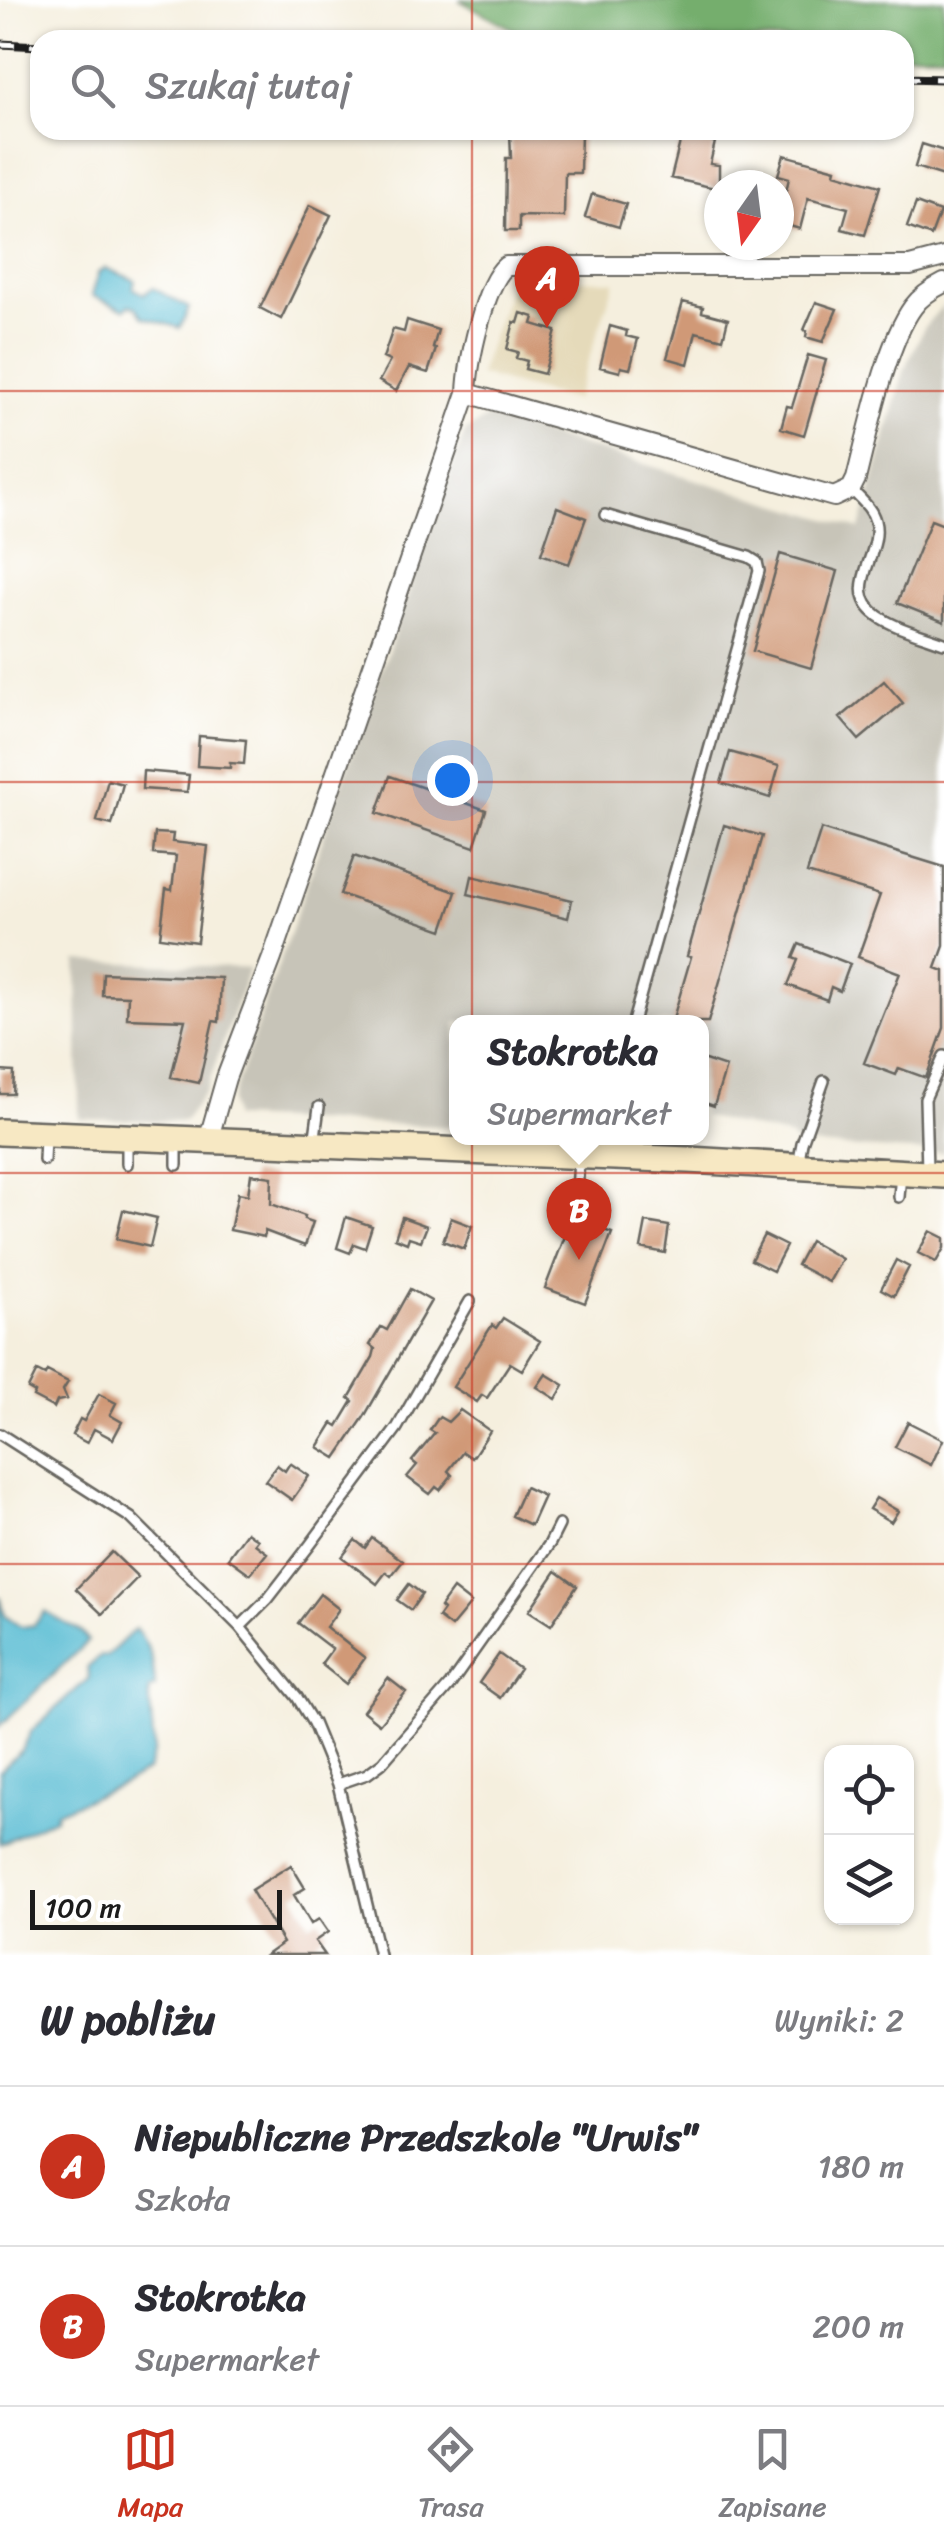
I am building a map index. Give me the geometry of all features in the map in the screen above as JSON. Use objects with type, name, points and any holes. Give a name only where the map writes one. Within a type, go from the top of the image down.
[{"type":"main road","points":[[0,1132],[45,1147],[127,1137],[177,1152],[208,1140],[595,1151],[918,1179]]},
{"type":"street","points":[[208,1140],[226,1078],[272,958],[467,393],[470,361],[494,282],[506,266],[898,266],[930,263],[944,257]]},
{"type":"street","points":[[467,393],[834,497],[851,489],[901,329],[923,296],[944,283]]},
{"type":"lane","points":[[851,489],[874,517],[876,528],[861,592],[866,604],[891,623],[944,644]]},
{"type":"lane","points":[[604,515],[749,557],[759,566],[635,1015]]},
{"type":"lane","points":[[918,1179],[925,1100],[944,1056]]},
{"type":"lane","points":[[798,1166],[824,1081]]},
{"type":"lane","points":[[314,1145],[319,1108]]},
{"type":"lane","points":[[127,1137],[127,1164]]},
{"type":"lane","points":[[577,1192],[595,1151]]},
{"type":"lane","points":[[240,1627],[278,1585],[391,1436],[470,1301]]},
{"type":"lane","points":[[0,1434],[131,1518],[240,1627],[297,1697],[322,1742],[338,1784],[378,1955]]},
{"type":"lane","points":[[338,1784],[368,1774],[382,1763],[450,1685],[559,1525]]},
{"type":"shaded area","points":[[513,278],[615,281],[575,400],[479,375]]},
{"type":"shaded area","points":[[944,304],[944,1153],[809,1145],[792,1141],[792,1137],[709,1118],[709,1015],[449,1015],[449,1127],[233,1118],[231,1101],[465,432],[488,417],[860,529],[905,368],[925,326]]},
{"type":"shaded area","points":[[77,961],[249,968],[206,1091],[184,1121],[79,1119]]},
{"type":"green space","points":[[459,0],[944,0],[944,54],[914,53],[914,30],[514,30]]},
{"type":"water","points":[[105,268],[135,280],[133,288],[144,294],[153,288],[189,308],[180,328],[143,317],[136,307],[124,309],[92,296],[98,273]]},
{"type":"water","points":[[0,1596],[5,1616],[21,1627],[34,1625],[45,1612],[81,1632],[88,1641],[0,1726]]},
{"type":"water","points":[[135,1629],[148,1649],[155,1679],[155,1687],[149,1690],[154,1751],[148,1770],[56,1812],[55,1818],[0,1844],[0,1771],[22,1750],[32,1730],[89,1678],[87,1668],[101,1656],[107,1656]]},
{"type":"building","points":[[510,140],[581,140],[580,173],[565,173],[564,217],[519,216],[519,231],[505,231],[506,158],[511,158]]},
{"type":"building","points":[[680,140],[715,142],[710,164],[719,165],[719,170],[704,170],[704,186],[671,178]]},
{"type":"building","points":[[922,144],[944,151],[944,176],[915,167]]},
{"type":"building","points":[[784,155],[880,186],[865,235],[842,229],[848,208],[808,198],[800,229],[794,227],[794,170],[780,170]]},
{"type":"building","points":[[592,194],[626,204],[619,227],[585,217]]},
{"type":"building","points":[[916,203],[940,212],[931,236],[907,227]]},
{"type":"building","points":[[310,205],[331,215],[281,319],[260,308]]},
{"type":"building","points":[[683,302],[728,319],[723,339],[696,332],[688,364],[667,358]]},
{"type":"building","points":[[816,302],[837,309],[823,342],[806,337],[804,330]]},
{"type":"building","points":[[521,313],[534,317],[532,324],[556,331],[544,374],[525,369],[527,361],[516,358],[518,352],[507,349],[514,322],[518,323]]},
{"type":"building","points":[[407,320],[438,330],[433,348],[436,349],[428,373],[409,367],[396,391],[379,381],[390,361],[383,358],[393,329],[404,332]]},
{"type":"building","points":[[610,326],[638,339],[630,369],[621,367],[620,372],[600,367]]},
{"type":"building","points":[[808,355],[826,360],[804,435],[781,428],[787,406],[792,407]]},
{"type":"building","points":[[557,507],[586,518],[569,564],[541,554]]},
{"type":"building","points":[[931,520],[944,525],[944,622],[897,603]]},
{"type":"building","points":[[780,554],[838,571],[811,668],[753,651]]},
{"type":"building","points":[[884,681],[903,703],[859,740],[840,718]]},
{"type":"building","points":[[199,736],[246,740],[244,764],[230,763],[230,768],[197,766]]},
{"type":"building","points":[[730,752],[779,766],[770,798],[721,783]]},
{"type":"building","points":[[143,771],[189,775],[187,792],[142,789]]},
{"type":"building","points":[[390,776],[486,810],[474,847],[377,813]]},
{"type":"building","points":[[108,780],[123,784],[112,825],[97,821]]},
{"type":"building","points":[[724,825],[762,836],[709,1019],[709,1015],[674,1015],[691,957],[687,956]]},
{"type":"building","points":[[821,829],[944,867],[944,946],[936,968],[944,971],[944,1028],[926,1078],[899,1068],[896,1075],[864,1063],[900,973],[858,957],[880,895],[807,873]]},
{"type":"building","points":[[155,833],[173,834],[172,842],[208,846],[197,942],[160,937],[166,889],[172,890],[176,856],[153,854]]},
{"type":"building","points":[[354,856],[456,892],[443,930],[340,894]]},
{"type":"building","points":[[472,876],[572,900],[568,918],[468,894]]},
{"type":"building","points":[[799,944],[850,964],[840,991],[831,987],[827,1000],[788,985],[798,960],[793,958]]},
{"type":"building","points":[[103,973],[221,978],[219,1022],[213,1021],[199,1083],[171,1077],[185,1020],[127,1018],[128,996],[102,995]]},
{"type":"building","points":[[709,1061],[726,1067],[714,1106],[709,1104]]},
{"type":"building","points":[[0,1071],[14,1072],[13,1094],[0,1094]]},
{"type":"building","points":[[251,1174],[272,1177],[271,1204],[313,1222],[305,1246],[265,1231],[264,1237],[230,1230],[238,1193],[248,1195]]},
{"type":"building","points":[[123,1210],[157,1218],[150,1247],[116,1239]]},
{"type":"building","points":[[346,1217],[372,1226],[365,1248],[354,1244],[350,1253],[337,1248]]},
{"type":"building","points":[[402,1217],[427,1226],[421,1241],[409,1237],[407,1243],[395,1238]]},
{"type":"building","points":[[451,1218],[472,1226],[464,1249],[443,1241]]},
{"type":"building","points":[[572,1218],[612,1233],[585,1303],[545,1288]]},
{"type":"building","points":[[646,1222],[669,1226],[665,1253],[641,1248]]},
{"type":"building","points":[[930,1231],[944,1238],[944,1248],[936,1262],[918,1253]]},
{"type":"building","points":[[764,1235],[786,1246],[773,1271],[751,1260]]},
{"type":"building","points":[[810,1241],[842,1259],[829,1282],[797,1265]]},
{"type":"building","points":[[896,1260],[909,1267],[894,1296],[881,1289]]},
{"type":"building","points":[[410,1289],[431,1301],[336,1458],[318,1447],[333,1423],[338,1426],[353,1401],[349,1398],[373,1357],[375,1349],[370,1345],[381,1327],[387,1330]]},
{"type":"building","points":[[503,1318],[540,1341],[522,1370],[510,1363],[487,1398],[482,1395],[477,1402],[453,1387],[492,1325],[496,1328]]},
{"type":"building","points":[[37,1371],[45,1375],[47,1371],[68,1382],[63,1390],[67,1399],[57,1401],[54,1408],[33,1397],[35,1393],[28,1389]]},
{"type":"building","points":[[546,1374],[564,1385],[556,1399],[537,1387]]},
{"type":"building","points":[[99,1394],[116,1403],[110,1415],[122,1422],[113,1439],[94,1429],[87,1443],[72,1435]]},
{"type":"building","points":[[460,1410],[490,1431],[472,1458],[463,1452],[448,1471],[452,1475],[440,1490],[436,1487],[430,1494],[407,1477],[417,1465],[412,1461],[435,1433],[430,1430],[439,1417],[448,1422]]},
{"type":"building","points":[[908,1422],[943,1440],[931,1465],[895,1447]]},
{"type":"building","points":[[290,1463],[309,1476],[292,1500],[265,1481],[277,1465],[285,1471]]},
{"type":"building","points":[[525,1487],[544,1496],[531,1525],[512,1516]]},
{"type":"building","points":[[876,1498],[898,1511],[891,1522],[869,1509]]},
{"type":"building","points":[[247,1532],[267,1553],[250,1574],[228,1558]]},
{"type":"building","points":[[372,1538],[403,1561],[391,1576],[386,1572],[377,1584],[342,1557],[355,1540],[365,1548]]},
{"type":"building","points":[[112,1552],[138,1577],[102,1614],[76,1589]]},
{"type":"building","points":[[556,1571],[577,1586],[551,1625],[529,1611]]},
{"type":"building","points":[[409,1584],[422,1594],[411,1610],[397,1600]]},
{"type":"building","points":[[453,1589],[471,1603],[451,1627],[438,1617]]},
{"type":"building","points":[[320,1594],[339,1609],[326,1627],[365,1658],[346,1684],[321,1664],[332,1649],[298,1623]]},
{"type":"building","points":[[499,1654],[520,1669],[500,1698],[479,1683]]},
{"type":"building","points":[[388,1678],[406,1692],[379,1724],[363,1711]]},
{"type":"building","points":[[291,1865],[305,1888],[294,1895],[311,1924],[319,1919],[328,1932],[315,1941],[325,1955],[266,1955],[283,1943],[251,1890]]},
{"type":"railway","points":[[0,44],[30,46]]},
{"type":"railway","points":[[914,78],[944,79]]},
{"type":"place","name":"Niepubliczne Przedszkole \"Urwis\"","points":[[547,328]]},
{"type":"place","name":"Stokrotka","points":[[579,1260]]}]
